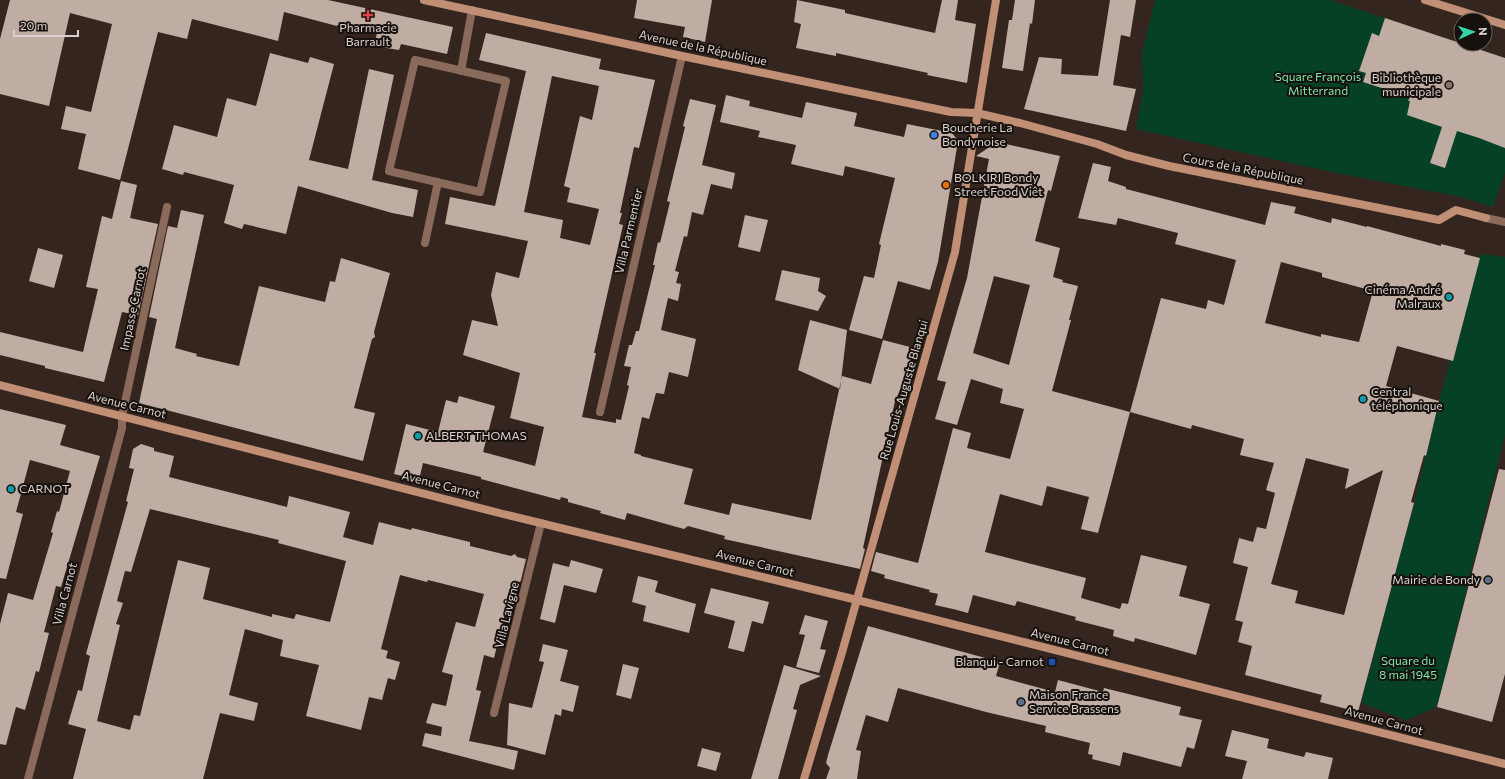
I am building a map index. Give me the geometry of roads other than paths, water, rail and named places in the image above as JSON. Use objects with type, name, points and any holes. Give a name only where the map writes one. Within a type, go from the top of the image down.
[{"type":"street","name":"Avenue de la République","points":[[424,0],[951,112],[977,113]]},
{"type":"street","name":"Rue Louis-Auguste Blanqui","points":[[804,779],[857,600],[955,252],[996,0]]},
{"type":"street","points":[[1425,0],[1505,25]]},
{"type":"street","points":[[461,70],[472,10]]},
{"type":"street","name":"Villa Parmentier","points":[[600,412],[682,56]]},
{"type":"street","points":[[415,60],[461,70],[506,81],[480,192],[389,171],[415,60]]},
{"type":"street","name":"Cours de la République","points":[[977,113],[1097,144],[1126,155],[1169,166],[1439,220],[1456,210],[1505,222]]},
{"type":"street","points":[[425,243],[438,182]]},
{"type":"street","name":"Impasse Carnot","points":[[122,416],[167,207]]},
{"type":"street","name":"Avenue Carnot","points":[[0,385],[541,523],[857,600],[1505,764]]},
{"type":"street","name":"Villa Carnot","points":[[28,779],[122,428],[122,416]]},
{"type":"street","name":"Villa Lavigne","points":[[494,713],[541,523]]},
{"type":"place","name":"Pharmacie Barrault","points":[[368,15]]},
{"type":"place","name":"Bibliothèque municipale","points":[[1449,85]]},
{"type":"place","name":"Boucherie La Bondynoise","points":[[934,135]]},
{"type":"place","name":"BOLKIRI Bondy Street Food Viêt","points":[[946,185]]},
{"type":"place","name":"Cinéma André Malraux","points":[[1449,297]]},
{"type":"place","name":"Central téléphonique","points":[[1363,399]]},
{"type":"place","name":"ALBERT THOMAS","points":[[418,436]]},
{"type":"place","name":"CARNOT","points":[[11,489]]},
{"type":"place","name":"Mairie de Bondy","points":[[1488,580]]},
{"type":"place","name":"Blanqui - Carnot","points":[[1052,662]]},
{"type":"place","name":"Maison France Service Brassens","points":[[1021,702]]},
{"type":"park label","name":"Square François Mitterrand","points":[[1318,84]]},
{"type":"park label","name":"Square du 8 mai 1945","points":[[1408,668]]}]
